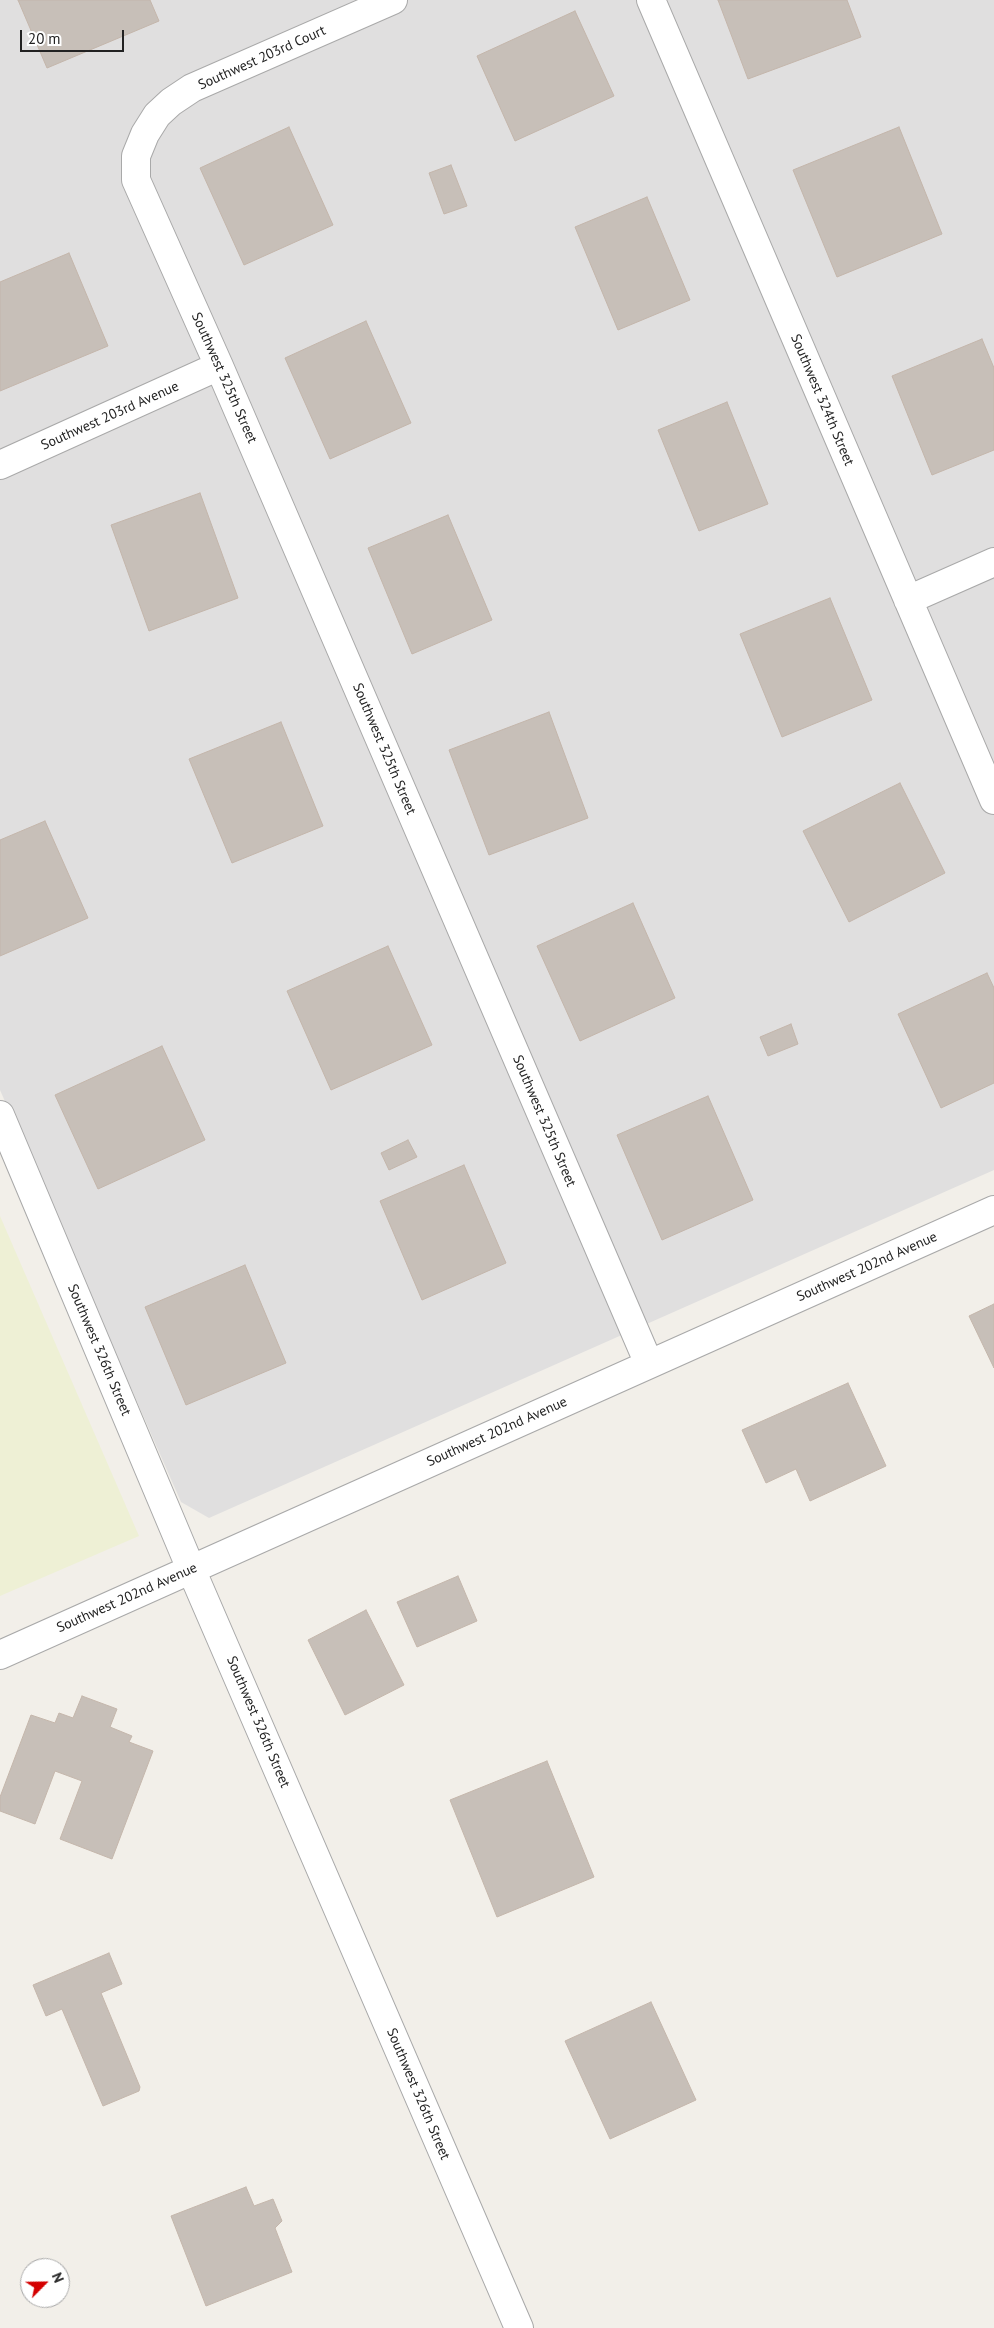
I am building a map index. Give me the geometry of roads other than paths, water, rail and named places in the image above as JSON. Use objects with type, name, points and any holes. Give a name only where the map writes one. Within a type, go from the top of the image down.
[{"type":"street","name":"Southwest 203rd Court","points":[[145,134],[157,115],[170,102],[192,88],[393,0]]},
{"type":"street","name":"Southwest 324th Street","points":[[651,0],[994,800]]},
{"type":"street","name":"Southwest 325th Street","points":[[145,134],[136,156],[136,180],[219,366],[649,1364]]},
{"type":"street","name":"Southwest 203rd Avenue","points":[[0,465],[219,366]]},
{"type":"street","points":[[908,600],[994,562]]},
{"type":"street","name":"Southwest 326th Street","points":[[0,1115],[191,1568],[519,2328]]},
{"type":"street","name":"Southwest 202nd Avenue","points":[[0,1655],[994,1210]]}]
